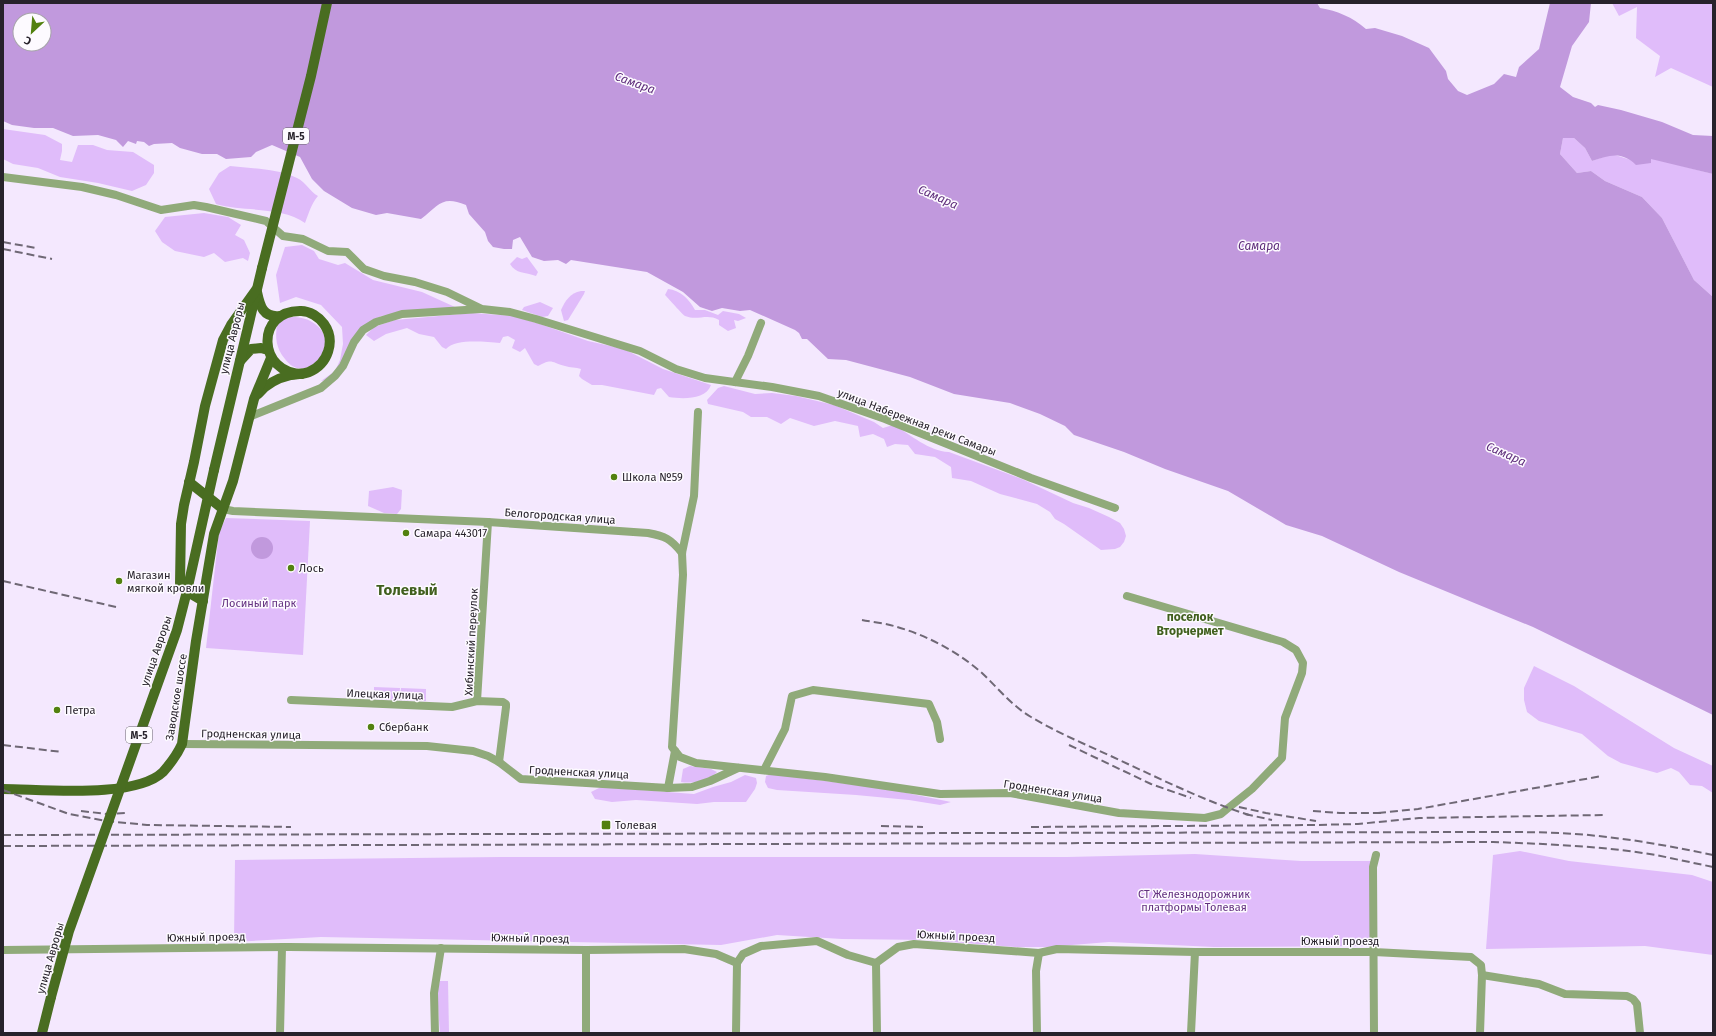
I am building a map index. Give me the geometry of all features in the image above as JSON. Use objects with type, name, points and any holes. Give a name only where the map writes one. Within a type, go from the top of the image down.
[{"type":"main road","name":"улица Авроры","points":[[42,1033],[69,931],[177,630],[238,364],[311,76],[327,3]]},
{"type":"main road","points":[[256,290],[265,313],[273,317],[280,316]]},
{"type":"main road","points":[[203,601],[191,594],[180,583],[181,524],[205,406],[223,340],[231,325],[256,290]]},
{"type":"main road","points":[[238,364],[251,349],[261,348],[270,354],[283,370],[291,373],[303,374],[315,369],[325,359],[330,344],[327,328],[320,319],[304,311],[291,311],[280,316],[274,321],[268,333],[270,354]]},
{"type":"main road","points":[[223,340],[228,334],[236,335],[240,340],[242,349]]},
{"type":"main road","name":"Заводское шоссе","points":[[3,789],[107,790],[134,786],[145,783],[163,772],[178,752],[182,744],[212,541],[233,481],[254,399],[270,354]]},
{"type":"main road","name":"Заводское шоссе","points":[[254,399],[269,383],[277,379],[303,374]]},
{"type":"main road","points":[[189,482],[223,510]]},
{"type":"street","name":"улица Набережная реки Самары","points":[[3,176],[82,187],[116,195],[161,210],[194,205],[266,221],[283,236],[303,239],[328,251],[347,252],[364,268],[384,276],[415,282],[447,292],[482,309],[510,312],[536,318],[640,351],[676,369],[705,378],[772,387],[819,396],[885,419],[1030,478],[1115,508]]},
{"type":"street","points":[[249,417],[321,388],[335,376],[343,366],[354,342],[363,330],[376,322],[402,314],[482,309]]},
{"type":"street","points":[[735,382],[748,356],[761,323]]},
{"type":"street","points":[[668,788],[678,754],[672,747],[683,575],[682,553],[694,496],[698,412]]},
{"type":"street","name":"Белогородская улица","points":[[223,510],[488,522],[648,533],[663,536],[674,542],[682,553]]},
{"type":"street","name":"Хибинский переулок","points":[[488,522],[477,701],[502,702],[506,704],[499,762]]},
{"type":"street","name":"Гродненская улица","points":[[678,754],[696,763],[825,777],[940,794],[1010,793],[1119,813],[1205,818],[1221,814],[1252,789],[1282,758],[1285,718],[1302,673],[1303,663],[1296,650],[1283,642],[1127,596]]},
{"type":"street","points":[[764,770],[785,729],[792,696],[813,690],[929,704],[937,722],[940,739]]},
{"type":"street","name":"Илецкая улица","points":[[291,700],[452,708],[477,701]]},
{"type":"street","name":"Гродненская улица","points":[[182,744],[427,746],[473,751],[488,756],[499,762],[521,780],[668,788],[692,787],[710,781],[738,768]]},
{"type":"street","points":[[1374,1033],[1373,867],[1376,855]]},
{"type":"street","points":[[736,1033],[737,963],[743,954],[761,946],[817,941],[848,955],[876,963],[877,1033]]},
{"type":"street","name":"Южный проезд","points":[[876,963],[898,947],[914,944],[1039,953],[1057,949],[1195,952],[1374,952],[1471,957],[1481,964],[1482,975]]},
{"type":"street","points":[[280,1033],[282,947]]},
{"type":"street","name":"Южный проезд","points":[[3,950],[282,947],[586,950],[684,949],[716,954],[737,963]]},
{"type":"street","points":[[435,1033],[434,993],[441,948]]},
{"type":"street","points":[[586,950],[586,1033]]},
{"type":"street","points":[[1191,1033],[1195,952]]},
{"type":"street","points":[[1037,1033],[1036,971],[1039,953]]},
{"type":"street","points":[[1480,1033],[1482,975],[1539,984],[1565,994],[1627,996],[1633,999],[1637,1004],[1640,1033]]},
{"type":"green space","points":[[1612,3],[1713,3],[1713,87],[1671,68],[1655,77],[1660,56],[1636,38],[1637,7],[1619,16]]},
{"type":"green space","points":[[3,129],[45,135],[62,144],[60,160],[72,162],[78,145],[93,145],[107,150],[133,152],[154,165],[154,173],[146,185],[132,191],[98,183],[60,177],[38,168],[13,164],[3,159]]},
{"type":"green space","points":[[1563,138],[1574,138],[1585,148],[1592,161],[1612,154],[1631,160],[1651,163],[1651,158],[1713,174],[1713,297],[1694,280],[1662,218],[1642,197],[1605,181],[1591,171],[1577,173],[1560,154]]},
{"type":"green space","points":[[230,166],[281,172],[300,180],[318,196],[312,205],[305,223],[285,214],[216,204],[209,189],[219,173]]},
{"type":"green space","points":[[204,213],[228,217],[241,225],[235,235],[244,240],[250,253],[248,261],[243,258],[225,262],[214,253],[204,257],[175,251],[162,242],[155,231],[165,217]]},
{"type":"green space","points":[[302,245],[314,251],[319,259],[338,265],[345,263],[373,280],[422,292],[466,312],[413,312],[381,316],[366,325],[332,379],[321,381],[335,371],[340,360],[343,344],[342,327],[321,305],[296,297],[280,303],[276,275],[285,247]]},
{"type":"green space","points":[[517,257],[522,259],[527,257],[538,272],[536,276],[515,270],[512,267],[510,264]]},
{"type":"green space","points":[[668,289],[676,291],[684,296],[695,310],[705,310],[718,315],[723,311],[739,314],[746,318],[738,321],[734,320],[736,328],[728,331],[719,325],[719,320],[715,318],[694,318],[685,316],[665,295]]},
{"type":"green space","points":[[581,291],[585,291],[584,294],[568,320],[564,321],[561,310],[564,304],[568,298]]},
{"type":"green space","points":[[540,302],[553,308],[548,316],[542,317],[522,310],[524,307]]},
{"type":"green space","points":[[472,313],[513,316],[588,341],[624,349],[663,369],[711,385],[708,390],[699,396],[680,398],[669,397],[661,388],[657,389],[654,395],[602,385],[592,385],[579,376],[581,369],[567,367],[549,361],[538,366],[534,364],[525,348],[520,352],[512,348],[515,340],[508,336],[503,337],[500,343],[464,342],[457,343],[446,349],[442,347],[434,337],[419,334],[407,328],[386,334],[374,341],[366,335],[374,327],[395,320]]},
{"type":"green space","points":[[299,317],[310,321],[323,332],[325,342],[323,351],[318,360],[311,366],[302,368],[293,367],[280,351],[277,343],[277,325],[286,318]]},
{"type":"green space","points":[[724,386],[755,394],[772,393],[796,396],[834,405],[874,422],[883,428],[893,425],[934,449],[949,452],[1022,479],[1073,503],[1109,517],[1120,523],[1124,529],[1126,536],[1124,542],[1120,547],[1115,549],[1101,550],[1055,519],[1050,512],[1037,504],[1000,494],[971,481],[952,478],[951,467],[935,457],[915,454],[908,445],[895,444],[887,447],[884,439],[873,434],[860,437],[858,426],[835,421],[814,426],[790,418],[781,424],[767,417],[751,417],[743,412],[708,404],[707,400],[718,388]]},
{"type":"green space","points":[[393,487],[402,490],[401,509],[397,514],[384,513],[368,506],[369,491]]},
{"type":"green space","name":"Лосиный парк","points":[[226,518],[310,521],[303,655],[206,648],[219,532]]},
{"type":"green space","points":[[1534,666],[1574,686],[1674,748],[1713,766],[1713,793],[1702,786],[1690,785],[1679,772],[1671,768],[1657,773],[1621,763],[1608,756],[1582,734],[1539,721],[1527,712],[1524,700],[1524,688]]},
{"type":"green space","points":[[374,687],[400,688],[399,700],[374,699]]},
{"type":"green space","points":[[401,688],[426,689],[426,701],[400,700]]},
{"type":"green space","points":[[690,766],[711,769],[717,772],[705,780],[690,783],[681,782],[683,769]]},
{"type":"green space","points":[[771,774],[887,789],[951,802],[940,805],[909,800],[856,795],[777,790],[768,788],[765,782],[766,776]]},
{"type":"green space","points":[[745,775],[756,778],[757,783],[755,789],[746,802],[714,802],[697,804],[636,800],[612,802],[595,799],[591,792],[601,787],[694,794],[731,782]]},
{"type":"green space","points":[[1520,851],[1569,861],[1692,875],[1713,882],[1713,955],[1645,946],[1486,949],[1493,855]]},
{"type":"green space","name":"СТ Железнодорожник платформы Толевая","points":[[1195,854],[1301,861],[1371,861],[1371,946],[1214,947],[1109,942],[1047,947],[1015,947],[927,940],[842,939],[777,935],[721,945],[321,937],[234,942],[235,860],[501,857],[1067,857]]},
{"type":"green space","points":[[440,981],[448,981],[449,1033],[440,1033],[437,993]]},
{"type":"water","name":"Самара","points":[[3,3],[1317,3],[1320,8],[1344,15],[1366,29],[1375,28],[1402,36],[1429,48],[1446,71],[1448,79],[1458,91],[1467,95],[1494,84],[1504,74],[1516,77],[1519,67],[1539,49],[1550,3],[1591,3],[1589,22],[1572,46],[1560,87],[1573,97],[1591,103],[1595,107],[1598,105],[1621,110],[1662,122],[1693,135],[1713,136],[1713,174],[1651,159],[1651,163],[1636,165],[1620,156],[1604,157],[1592,161],[1585,148],[1574,138],[1563,138],[1560,154],[1577,173],[1591,171],[1605,181],[1642,197],[1662,218],[1694,280],[1713,297],[1713,715],[1533,627],[1399,572],[1322,536],[1286,525],[1228,491],[1074,435],[1065,426],[1040,414],[1010,403],[954,394],[910,377],[846,360],[828,359],[807,339],[802,339],[799,333],[795,330],[750,310],[740,311],[722,308],[712,311],[700,307],[683,292],[647,272],[571,260],[566,264],[558,260],[544,261],[532,257],[520,237],[513,240],[512,249],[493,247],[488,241],[485,232],[469,214],[466,205],[458,202],[446,201],[441,203],[421,219],[387,213],[376,215],[352,208],[324,191],[312,179],[300,157],[272,145],[256,152],[251,157],[226,159],[217,154],[202,154],[180,148],[172,143],[154,144],[149,146],[144,142],[137,141],[136,144],[128,141],[123,147],[116,140],[98,135],[73,136],[53,128],[34,128],[12,125],[3,121]]},
{"type":"water","points":[[262,537],[270,540],[273,548],[270,556],[262,559],[254,556],[251,548],[254,540]]},
{"type":"railway","points":[[3,242],[36,248]]},
{"type":"railway","points":[[3,249],[52,259]]},
{"type":"railway","points":[[3,581],[116,607]]},
{"type":"railway","points":[[862,620],[886,624],[906,630],[941,645],[972,665],[1024,713],[1043,724],[1189,792],[1249,815]]},
{"type":"railway","points":[[3,745],[62,752]]},
{"type":"railway","points":[[1069,745],[1151,784],[1191,798]]},
{"type":"railway","points":[[1378,813],[1418,809],[1602,776]]},
{"type":"railway","points":[[3,790],[69,814],[106,821],[147,825],[291,827]]},
{"type":"railway","points":[[1239,807],[1316,821]]},
{"type":"railway","points":[[81,811],[107,814],[127,813]]},
{"type":"railway","points":[[1313,811],[1340,813],[1383,813]]},
{"type":"railway","points":[[1245,814],[1272,820]]},
{"type":"railway","points":[[1031,827],[1314,825],[1358,824],[1419,818],[1603,815]]},
{"type":"railway","points":[[881,826],[923,827]]},
{"type":"railway","points":[[3,835],[1531,832],[1613,838],[1656,844],[1713,855]]},
{"type":"railway","points":[[3,846],[1493,842],[1615,849],[1656,855],[1713,867]]},
{"type":"place","name":"Школа №59","points":[[614,477]]},
{"type":"place","name":"Самара 443017","points":[[406,533]]},
{"type":"place","name":"Лось","points":[[291,568]]},
{"type":"place","name":"Магазин мягкой кровли","points":[[119,581]]},
{"type":"place","name":"Петра","points":[[57,710]]},
{"type":"place","name":"Сбербанк","points":[[371,727]]},
{"type":"place","name":"Толевая","points":[[606,825]]},
{"type":"district","name":"Толевый","points":[[407,590]]},
{"type":"district","name":"поселок Вторчермет","points":[[1190,624]]}]
